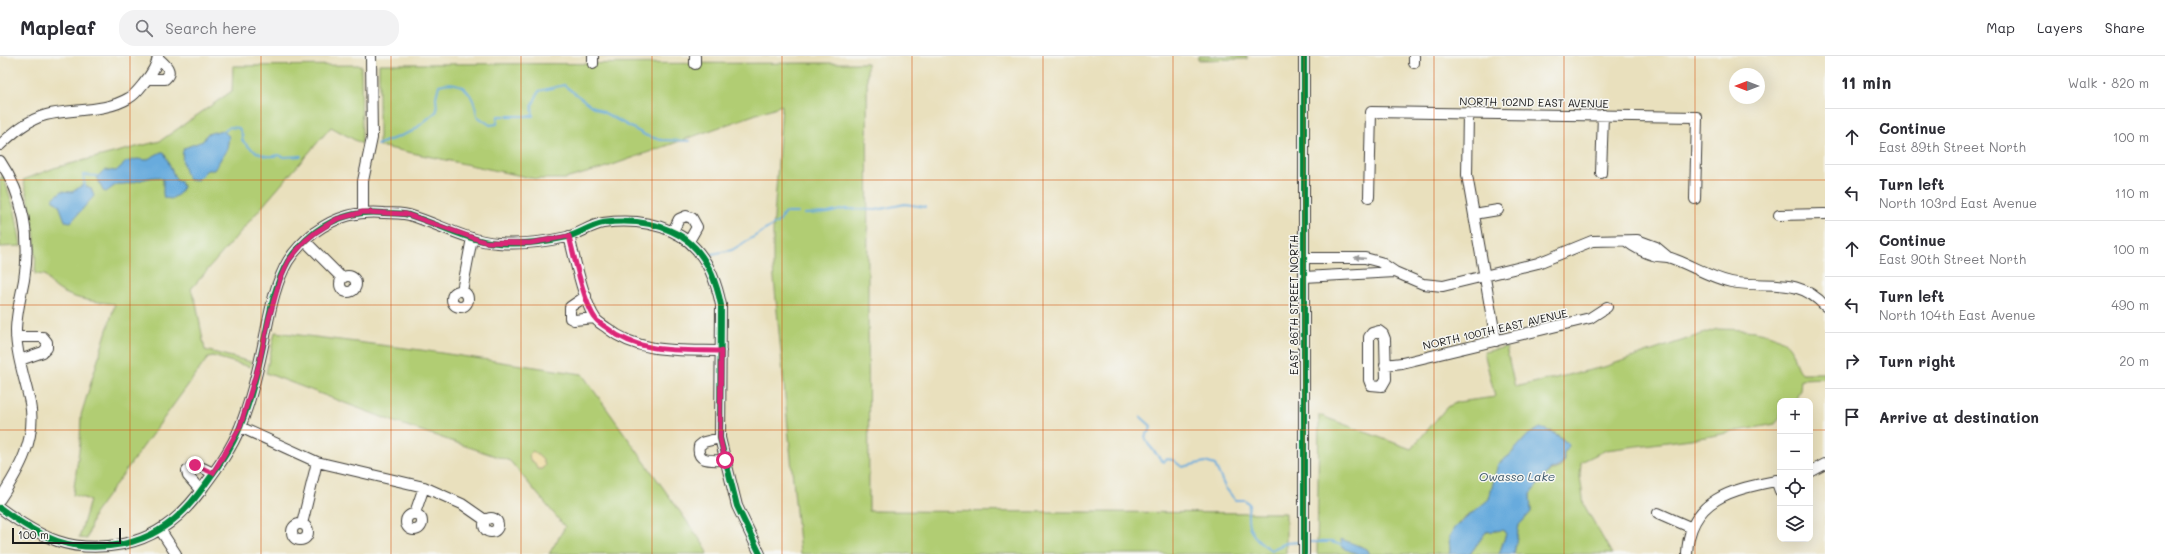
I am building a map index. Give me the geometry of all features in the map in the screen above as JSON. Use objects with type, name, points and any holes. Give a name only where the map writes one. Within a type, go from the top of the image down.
[{"type":"street","points":[[363,212],[362,181],[372,138],[371,56]]},
{"type":"street","name":"EAST 86TH STREET NORTH","points":[[1304,56],[1304,554]]},
{"type":"street","points":[[0,145],[14,132],[30,121],[45,115],[96,109],[131,97],[148,79],[158,57],[170,70],[169,76],[165,79],[148,79]]},
{"type":"street","name":"NORTH 102ND EAST AVENUE","points":[[1369,197],[1371,112],[1697,117],[1695,200]]},
{"type":"street","points":[[1468,113],[1466,164],[1496,341]]},
{"type":"street","points":[[1601,173],[1602,115]]},
{"type":"street","points":[[0,161],[10,175],[17,192],[24,214],[28,243],[16,337],[30,405],[28,446],[18,471],[0,499]]},
{"type":"street","points":[[1474,214],[1498,210]]},
{"type":"street","points":[[0,508],[30,530],[55,541],[80,546],[102,548],[132,542],[161,531],[191,505],[213,473],[240,427],[259,364],[269,318],[280,279],[288,261],[305,241],[337,219],[363,212],[406,214],[472,238],[500,243],[530,243],[569,236],[602,223],[650,223],[673,231],[698,250],[717,284],[721,305],[720,438],[737,506],[760,554]]},
{"type":"street","points":[[1779,215],[1825,214]]},
{"type":"street","points":[[673,231],[679,219],[686,216],[692,218],[697,227],[688,241]]},
{"type":"street","points":[[569,236],[586,296],[595,318],[610,330],[629,342],[650,349],[721,351]]},
{"type":"street","points":[[462,290],[472,238]]},
{"type":"street","points":[[1304,258],[1365,258],[1380,262],[1395,272],[1423,284],[1434,286],[1454,285],[1538,264],[1592,241],[1637,240],[1656,247],[1668,257],[1706,274],[1731,282],[1795,286],[1813,295],[1825,306]]},
{"type":"street","points":[[305,241],[342,278]]},
{"type":"street","points":[[1304,277],[1395,272]]},
{"type":"street","points":[[586,296],[570,308],[570,318],[574,320],[595,318]]},
{"type":"street","name":"NORTH 100TH EAST AVENUE","points":[[1385,364],[1402,363],[1590,318],[1608,307]]},
{"type":"street","points":[[1379,331],[1384,334],[1385,364],[1386,379],[1382,386],[1371,385],[1368,380],[1368,337],[1372,333],[1379,331]]},
{"type":"street","points":[[16,337],[43,337],[47,342],[47,348],[43,352],[20,360]]},
{"type":"street","points":[[240,427],[317,462],[424,487],[462,504],[485,520]]},
{"type":"street","points":[[720,438],[704,442],[699,446],[698,451],[700,457],[704,460],[725,460]]},
{"type":"street","points":[[302,524],[317,462]]},
{"type":"street","points":[[1813,470],[1825,464]]},
{"type":"street","points":[[201,491],[188,476],[187,471],[190,467],[195,465],[213,473]]},
{"type":"street","points":[[1687,554],[1692,528],[1714,500],[1734,490],[1777,480]]},
{"type":"street","points":[[415,513],[424,487]]},
{"type":"street","points":[[1658,513],[1692,528]]},
{"type":"street","points":[[161,531],[176,554]]},
{"type":"green space","points":[[1198,56],[1247,56],[1247,59],[1198,60]]},
{"type":"green space","points":[[867,63],[869,511],[1286,513],[1286,554],[800,554],[773,268],[773,232],[782,105],[604,168],[565,179],[536,179],[379,146],[379,64]]},
{"type":"green space","points":[[361,65],[362,144],[331,127],[191,289],[196,303],[205,350],[251,362],[250,367],[212,356],[207,359],[94,514],[87,539],[79,538],[90,500],[73,495],[80,443],[81,415],[115,304],[86,300],[67,294],[51,283],[45,275],[35,274],[34,227],[23,180],[54,168],[160,141],[232,91],[233,66]]},
{"type":"green space","points":[[3,176],[15,211],[21,246],[0,247],[0,178]]},
{"type":"green space","points":[[1717,329],[1745,330],[1775,336],[1789,347],[1801,373],[1825,373],[1825,378],[1801,379],[1800,390],[1796,398],[1777,398],[1777,422],[1775,424],[1706,437],[1606,450],[1581,462],[1580,476],[1584,505],[1612,554],[1514,554],[1519,525],[1531,512],[1530,494],[1549,472],[1561,467],[1564,460],[1562,438],[1551,431],[1528,435],[1510,455],[1498,464],[1489,499],[1460,521],[1449,538],[1449,554],[1370,554],[1367,549],[1358,545],[1358,554],[1317,554],[1319,415],[1411,449],[1447,407],[1458,402],[1495,397],[1484,352],[1506,347],[1515,387],[1604,367]]},
{"type":"green space","points":[[275,332],[421,350],[582,374],[706,548],[708,554],[549,554],[565,527],[510,461],[392,421],[266,373]]},
{"type":"green space","points":[[1503,530],[1506,534],[1499,554],[1470,554],[1486,532]]},
{"type":"sand","points":[[533,451],[542,459],[545,465],[542,469],[537,469],[535,463],[530,460],[529,454]]},
{"type":"water","points":[[222,130],[229,136],[227,149],[214,170],[207,170],[197,180],[189,180],[183,164],[182,155],[184,148],[203,141],[207,134]]},
{"type":"water","points":[[161,152],[164,152],[176,180],[181,182],[183,187],[179,194],[171,199],[164,198],[163,180],[160,177],[149,178],[127,184],[117,184],[106,192],[103,191],[97,177],[104,170],[116,171],[126,162],[137,159],[146,160]]},
{"type":"water","points":[[83,185],[91,188],[94,196],[71,222],[65,221],[59,205],[52,199],[62,191],[72,192]]},
{"type":"water","name":"Owasso Lake","points":[[1540,428],[1552,432],[1562,439],[1568,444],[1567,450],[1564,452],[1562,464],[1548,472],[1530,494],[1531,512],[1519,525],[1514,554],[1499,554],[1506,534],[1503,530],[1486,532],[1470,554],[1449,554],[1449,538],[1454,528],[1489,499],[1498,464],[1510,455],[1528,435]]},
{"type":"water","points":[[1341,539],[1367,549],[1370,554],[1358,554],[1342,548]]},
{"type":"waterway","points":[[377,145],[413,131],[437,111],[436,97],[439,85],[447,83],[461,86],[466,90],[473,101],[477,116],[490,125],[497,124],[498,116],[533,116],[532,106],[539,91],[564,85],[590,105],[647,136],[661,140],[690,141]]},
{"type":"waterway","points":[[225,131],[229,127],[239,128],[243,137],[242,140],[245,144],[263,155],[278,155],[284,157],[301,156]]},
{"type":"waterway","points":[[85,187],[83,175],[97,176]]},
{"type":"waterway","points":[[804,214],[828,213],[845,209],[876,210],[905,204],[925,207]]},
{"type":"waterway","points":[[712,254],[732,250],[780,221],[784,213],[798,213]]},
{"type":"waterway","points":[[1141,417],[1151,426],[1150,431],[1145,436],[1148,444],[1163,462],[1167,459],[1173,460],[1182,467],[1205,462],[1215,465],[1225,487],[1235,500],[1245,500],[1249,504],[1248,519],[1251,531],[1254,536],[1264,545],[1271,550],[1286,543],[1301,542]]},
{"type":"waterway","points":[[1307,542],[1331,542],[1342,545]]},
{"type":"cycle path","points":[[1304,56],[1304,554]]},
{"type":"cycle path","points":[[0,508],[29,528],[43,535],[57,541],[88,547],[104,547],[136,541],[170,523],[196,497],[229,450],[237,435],[252,393],[269,317],[283,270],[297,249],[315,232],[331,222],[340,218],[365,213],[403,214],[475,239],[487,242],[515,244],[541,242],[567,237],[603,223],[629,222],[663,228],[682,237],[699,252],[711,272],[721,305],[720,438],[737,506],[760,554]]},
{"type":"route","points":[[195,465],[213,473],[223,460],[240,427],[259,364],[274,298],[288,261],[305,241],[316,232],[337,219],[350,214],[363,212],[406,214],[485,242],[530,243],[569,236],[586,296],[595,318],[610,330],[629,342],[650,349],[721,351],[720,438],[725,460]]}]
